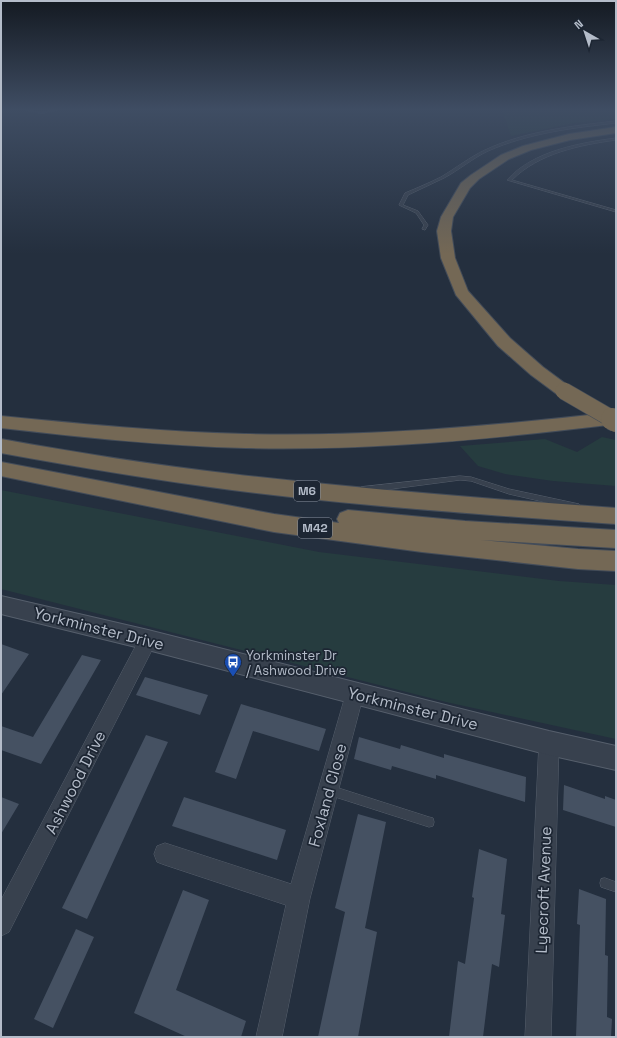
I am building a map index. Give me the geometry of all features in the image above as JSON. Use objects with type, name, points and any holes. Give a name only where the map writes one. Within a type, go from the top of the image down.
[{"type":"highway","points":[[504,157],[475,177],[465,186],[447,217],[444,231],[448,258],[461,292],[504,342],[537,371],[564,391],[616,421]]},
{"type":"highway","points":[[1,422],[169,438],[246,441],[419,438],[616,418]]},
{"type":"highway","name":"M6","points":[[1,446],[164,473],[330,494],[616,516]]},
{"type":"highway","name":"M6","points":[[9,471],[306,514],[465,530],[616,539]]},
{"type":"highway","name":"M42","points":[[9,471],[274,523],[429,544],[578,559],[616,561]]},
{"type":"street","name":"Yorkminster Drive","points":[[1,605],[148,640],[549,743],[616,758]]},
{"type":"street","name":"Ashwood Drive","points":[[1,924],[148,640]]},
{"type":"street","name":"Foxland Close","points":[[269,1037],[299,898],[355,693]]},
{"type":"street","name":"Lyecroft Avenue","points":[[538,1037],[549,743]]},
{"type":"street","points":[[165,854],[299,898]]},
{"type":"lane","points":[[424,229],[426,225],[417,212],[401,205],[406,194],[441,178],[474,157]]},
{"type":"lane","points":[[544,157],[525,166],[509,180],[616,211]]},
{"type":"lane","points":[[330,494],[460,478],[471,479],[509,491],[616,516]]},
{"type":"lane","points":[[328,790],[429,822]]},
{"type":"lane","points":[[605,883],[616,887]]},
{"type":"green space","points":[[602,437],[616,440],[616,486],[553,481],[505,474],[478,466],[460,446],[545,439],[577,452]]},
{"type":"green space","points":[[1,490],[319,552],[559,581],[616,585],[616,739],[446,702],[1,589]]},
{"type":"building","points":[[1,644],[29,654],[1,695]]},
{"type":"building","points":[[82,655],[101,660],[41,764],[1,750],[1,726],[33,737]]},
{"type":"building","points":[[145,677],[208,695],[200,715],[136,695]]},
{"type":"building","points":[[241,704],[326,729],[319,751],[253,731],[236,779],[215,772]]},
{"type":"building","points":[[146,735],[168,742],[87,919],[62,908]]},
{"type":"building","points":[[359,737],[400,749],[401,745],[444,758],[444,754],[526,777],[525,802],[436,775],[436,779],[392,766],[391,770],[354,759]]},
{"type":"building","points":[[564,785],[605,799],[605,796],[616,800],[616,827],[563,810]]},
{"type":"building","points":[[1,797],[19,804],[1,834]]},
{"type":"building","points":[[184,797],[286,830],[277,860],[172,826]]},
{"type":"building","points":[[358,814],[386,822],[365,928],[377,932],[358,1037],[318,1037],[345,912],[335,908]]},
{"type":"building","points":[[479,849],[507,859],[501,914],[505,915],[499,967],[492,964],[483,1037],[449,1037],[458,961],[465,964]]},
{"type":"building","points":[[579,889],[606,899],[605,955],[608,956],[607,1017],[612,1019],[611,1037],[576,1037],[580,925],[577,924]]},
{"type":"building","points":[[183,890],[209,900],[176,990],[246,1021],[241,1037],[187,1037],[134,1013]]},
{"type":"building","points":[[76,929],[94,937],[53,1028],[34,1019]]},
{"type":"place","name":"Yorkminster Dr / Ashwood Drive","points":[[233,677]]}]
